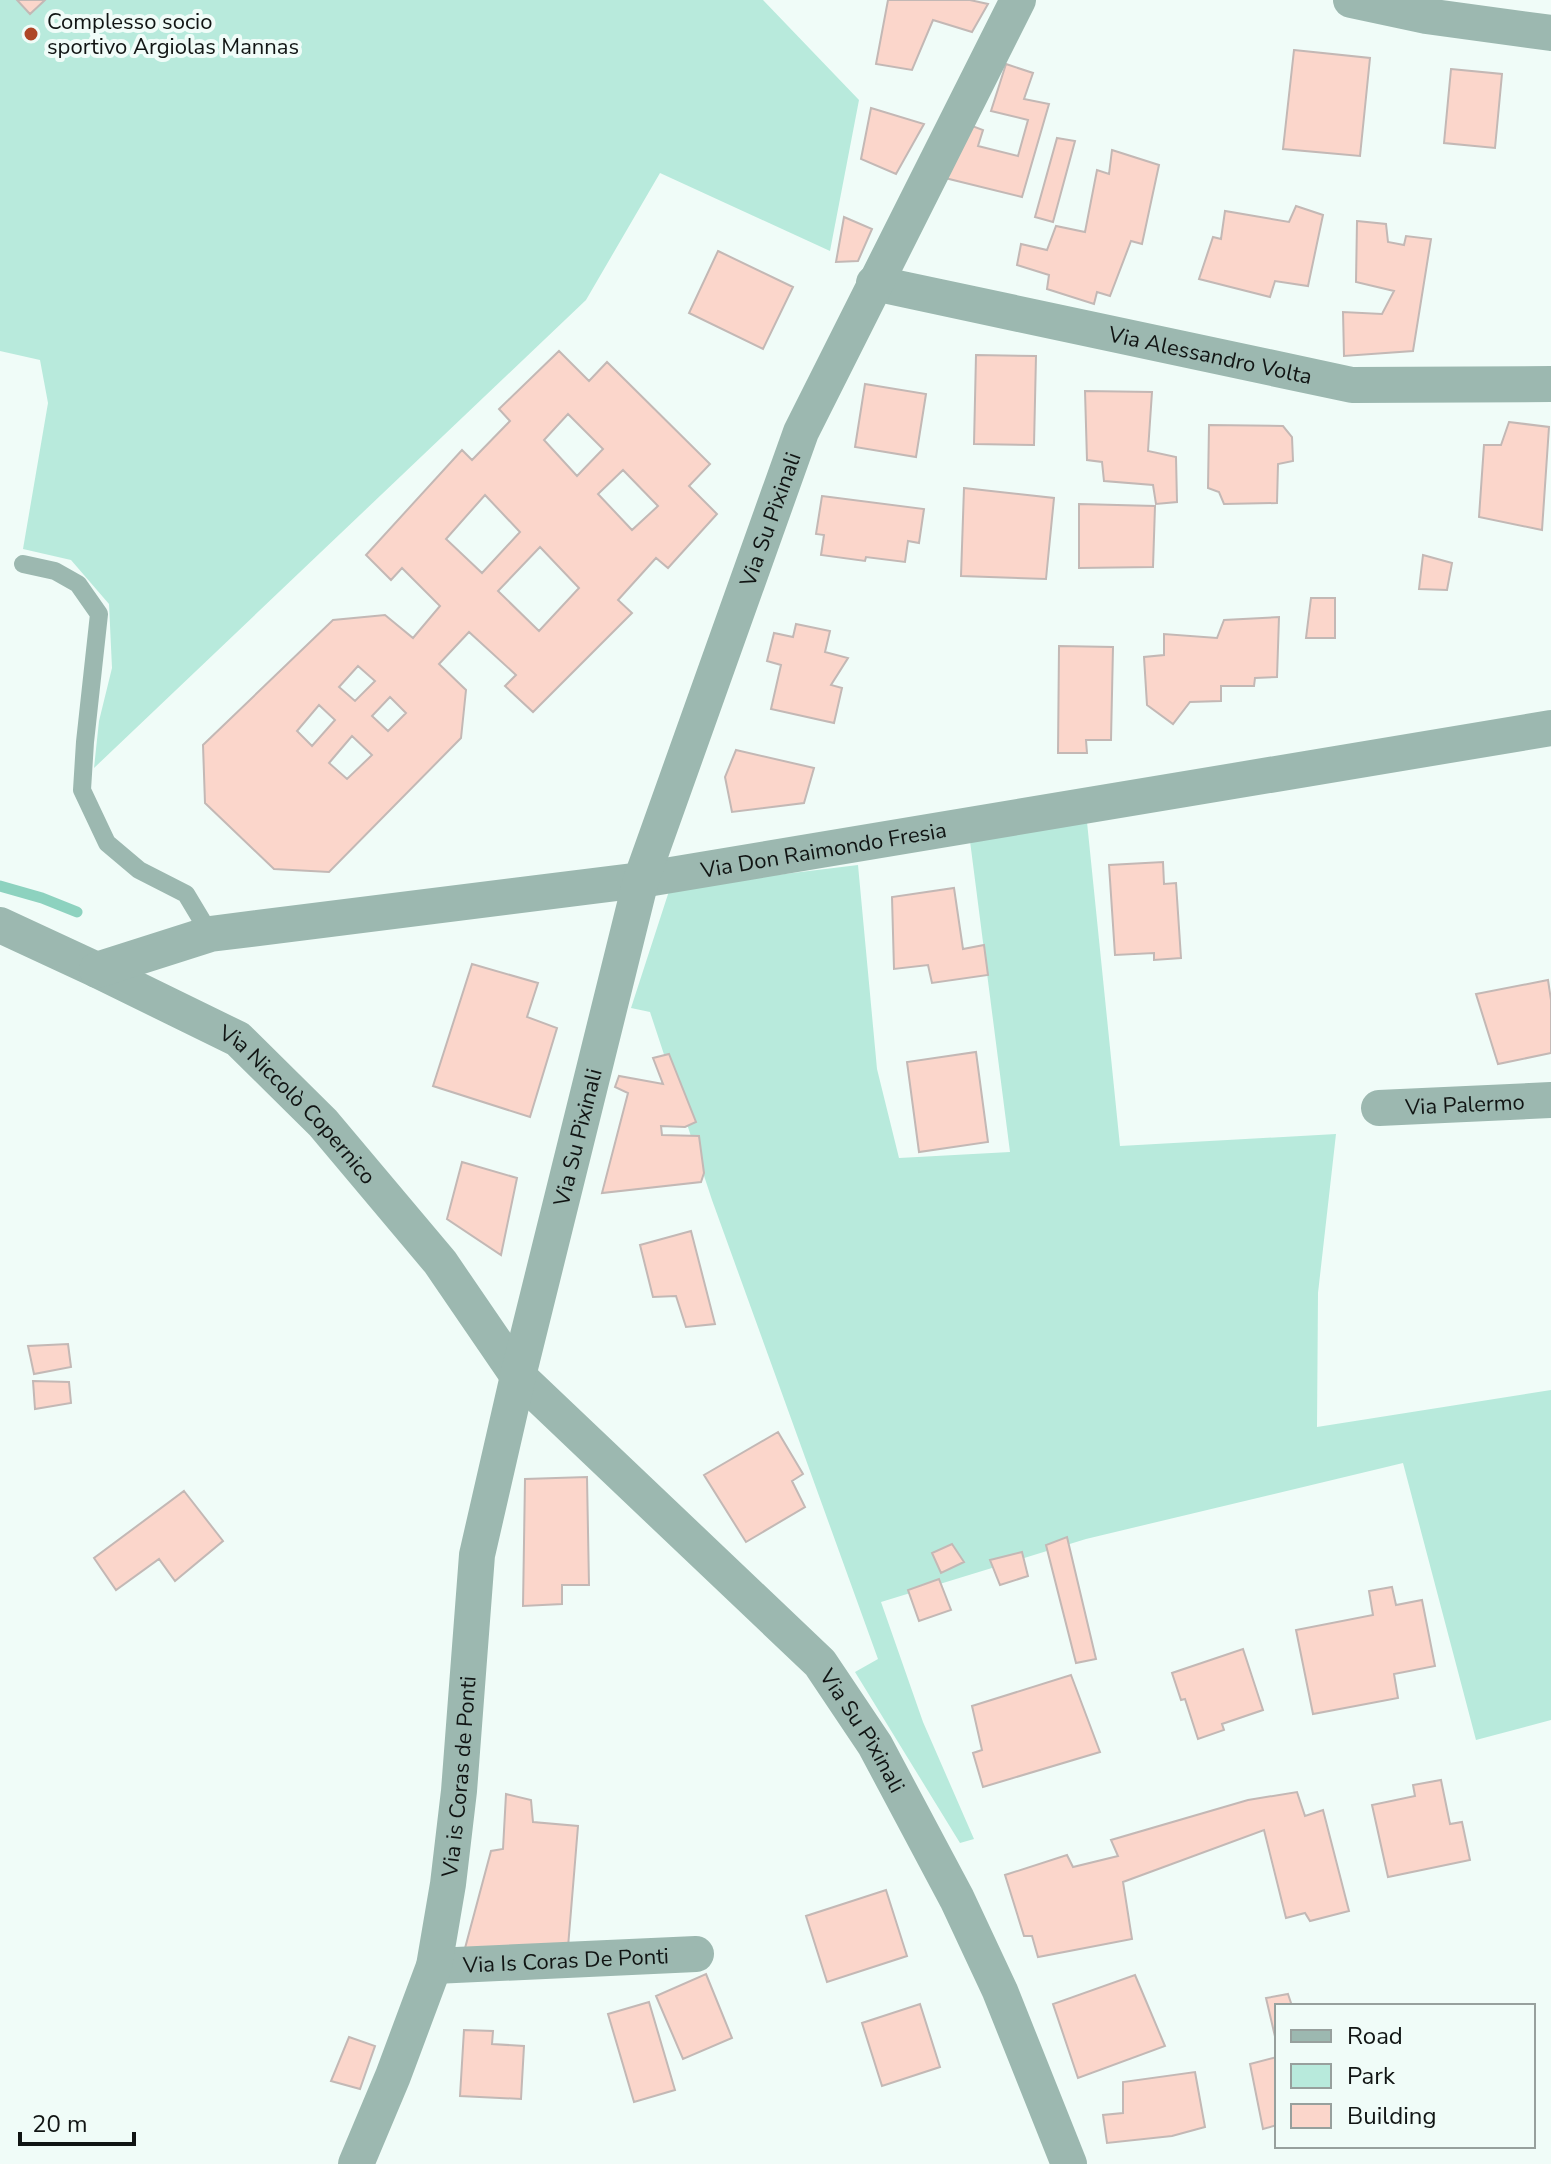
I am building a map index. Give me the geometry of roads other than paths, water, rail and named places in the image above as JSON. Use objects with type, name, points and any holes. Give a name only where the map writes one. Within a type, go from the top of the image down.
[{"type":"street","name":"Via Su Pixinali","points":[[1018,0],[801,432],[641,880],[518,1376],[820,1663],[875,1745],[957,1899],[1000,1991],[1069,2164]]},
{"type":"street","points":[[1351,0],[1426,16],[1551,33]]},
{"type":"street","name":"Via Alessandro Volta","points":[[874,283],[1352,385],[1551,384]]},
{"type":"street","name":"Via Don Raimondo Fresia","points":[[97,970],[210,934],[641,880],[1551,728]]},
{"type":"street","name":"Via Niccolò Copernico","points":[[0,925],[238,1039],[323,1123],[440,1262],[518,1376]]},
{"type":"street","name":"Via Palermo","points":[[1379,1108],[1551,1100]]},
{"type":"street","name":"Via is Coras de Ponti","points":[[356,2164],[434,1966],[459,1791],[477,1555],[518,1376]]},
{"type":"street","name":"Via Is Coras De Ponti","points":[[434,1966],[696,1954]]},
{"type":"lane","points":[[23,564],[55,571],[78,584],[99,614],[82,790],[107,843],[139,870],[186,894],[210,934]]},
{"type":"waterway","points":[[0,886],[77,912]]},
{"type":"place","name":"Complesso socio sportivo Argiolas Mannas","points":[[31,34]]}]
